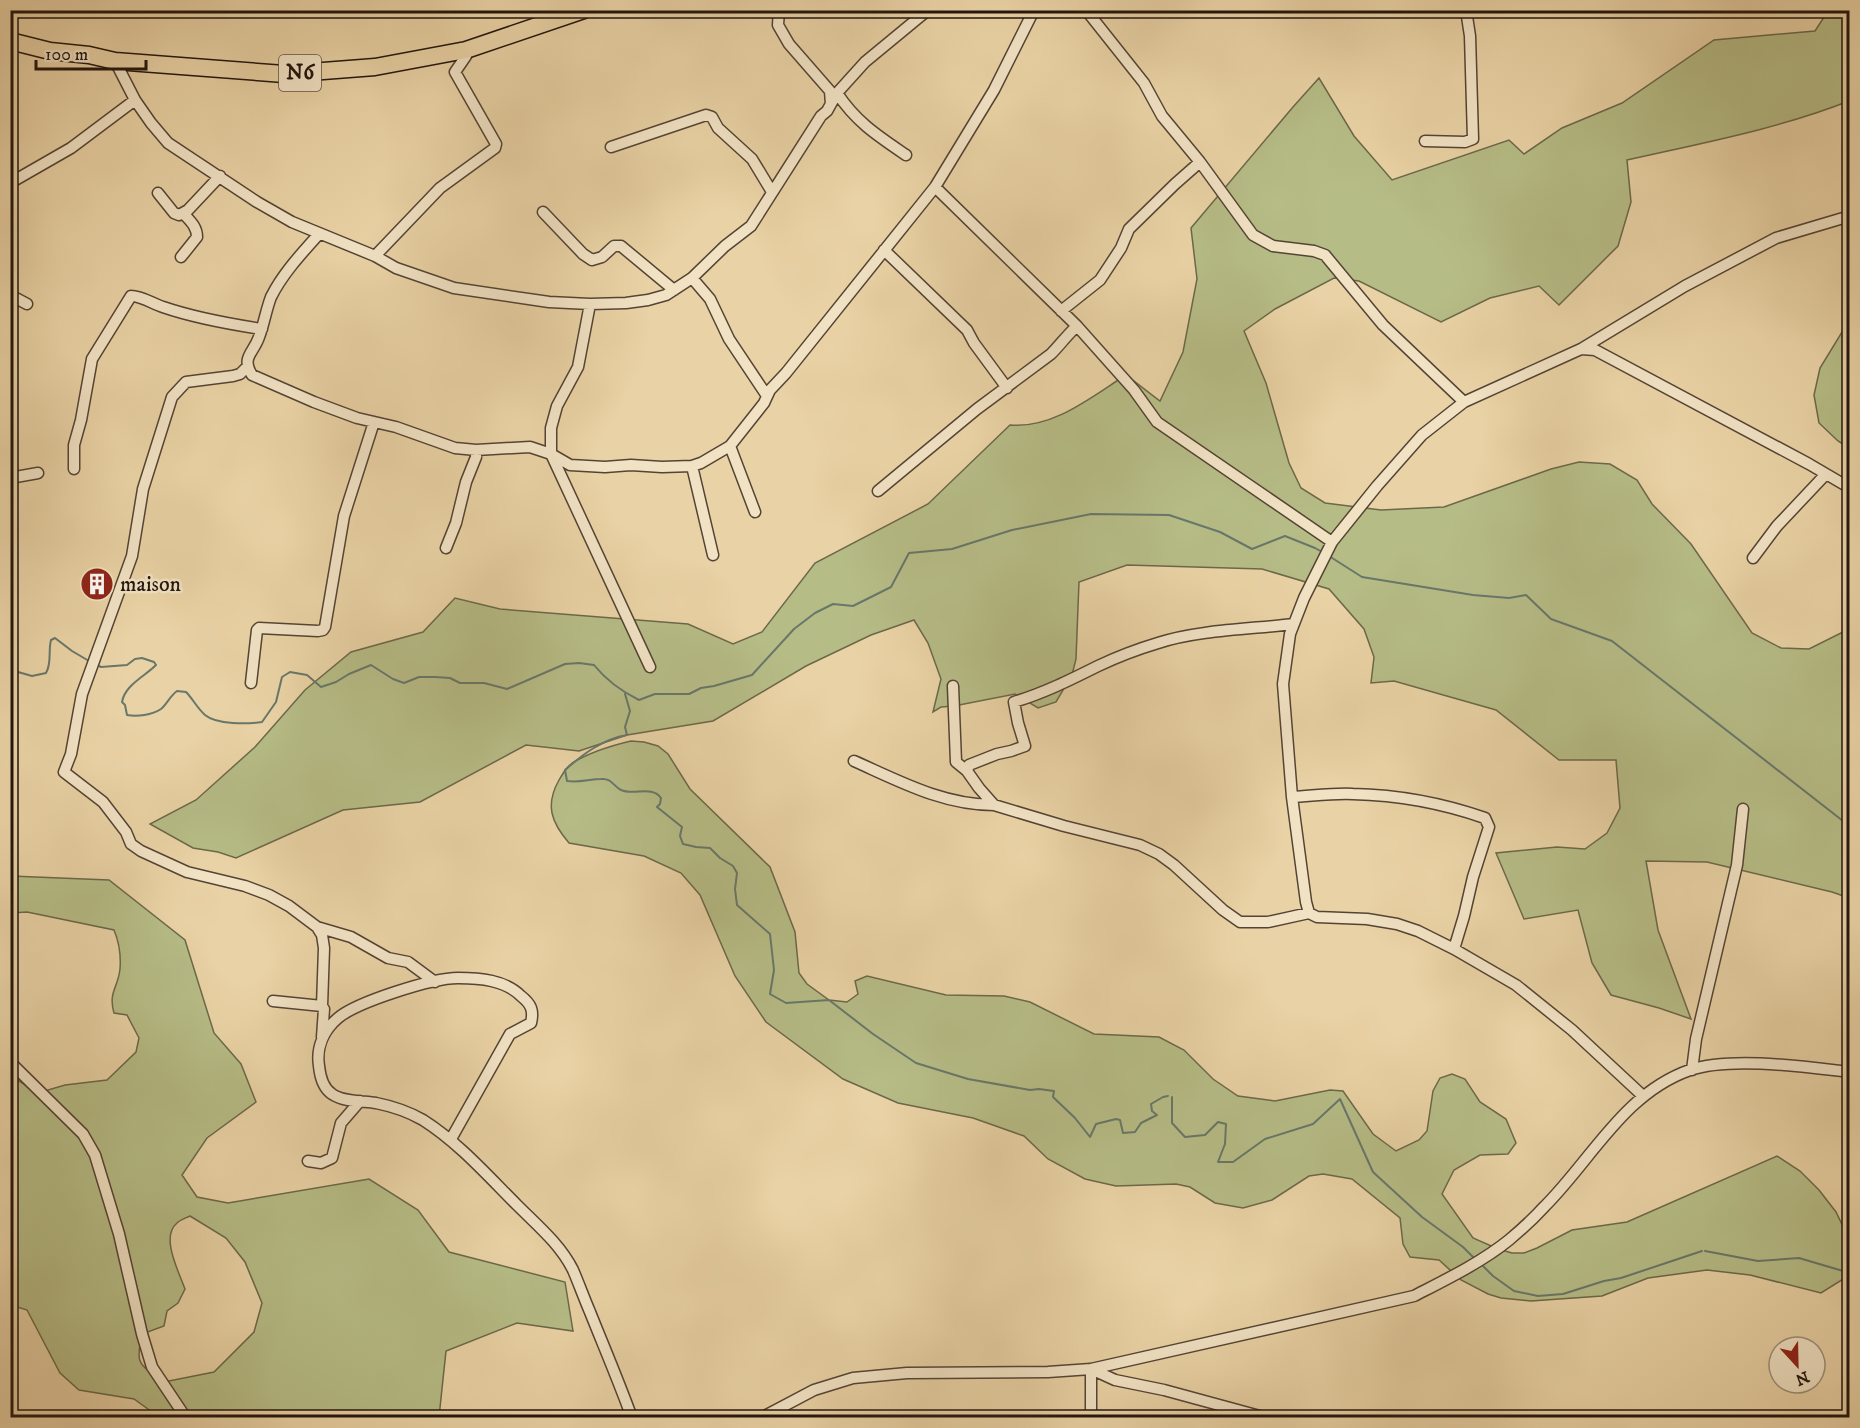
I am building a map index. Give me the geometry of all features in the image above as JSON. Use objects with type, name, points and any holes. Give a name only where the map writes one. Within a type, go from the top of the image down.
[{"type":"highway","name":"N6","points":[[10,41],[50,51],[115,61],[284,74],[375,67],[466,50],[584,10]]},
{"type":"street","points":[[779,10],[778,25],[789,44],[830,91],[831,104]]},
{"type":"street","points":[[115,61],[135,100],[168,143],[248,196],[319,234],[375,256],[396,268],[454,288],[518,298],[626,303],[666,295],[692,278],[725,246],[751,226],[837,93],[866,62],[928,10]]},
{"type":"street","points":[[319,234],[287,271],[271,299],[262,329],[248,358],[247,367],[252,375],[357,418],[396,427],[455,448],[476,450],[531,447],[551,454],[570,465],[692,466],[730,446],[767,396],[935,187],[994,90],[1034,10]]},
{"type":"street","points":[[1086,10],[1144,83],[1162,116],[1200,162],[1253,235],[1273,246],[1314,251],[1325,255],[1383,325],[1464,402]]},
{"type":"street","points":[[1425,141],[1465,142],[1473,139],[1470,36],[1466,10]]},
{"type":"street","points":[[375,256],[440,188],[495,148],[496,144],[455,72],[466,56],[466,50]]},
{"type":"street","points":[[837,93],[849,110],[867,128],[906,155]]},
{"type":"street","points":[[10,183],[71,148],[135,100]]},
{"type":"street","points":[[611,147],[706,115],[712,117],[718,128],[752,159],[772,192]]},
{"type":"street","points":[[1062,310],[1100,280],[1121,249],[1129,229],[1200,162]]},
{"type":"street","points":[[158,193],[178,215],[188,210],[220,176]]},
{"type":"street","points":[[935,187],[1062,310],[1134,390],[1157,422],[1332,542]]},
{"type":"street","points":[[543,212],[583,254],[592,260],[602,257],[614,246],[621,246],[674,290]]},
{"type":"street","points":[[181,257],[197,237],[193,224],[183,213]]},
{"type":"street","points":[[1309,913],[1292,796],[1283,684],[1290,634],[1304,598],[1332,542],[1422,435],[1464,402],[1581,349],[1685,286],[1776,238],[1850,216]]},
{"type":"street","points":[[884,250],[967,330],[1007,388]]},
{"type":"street","points":[[692,278],[710,299],[729,339],[767,396]]},
{"type":"street","points":[[10,295],[27,304]]},
{"type":"street","points":[[74,469],[74,445],[92,359],[131,296],[195,316],[262,329]]},
{"type":"street","points":[[590,303],[578,367],[556,406],[551,428],[551,454],[650,667]]},
{"type":"street","points":[[878,491],[1051,354],[1077,326]]},
{"type":"street","points":[[1581,349],[1596,350],[1850,488]]},
{"type":"street","points":[[247,367],[240,374],[233,376],[186,382],[172,397],[143,489],[132,556],[82,694],[71,754],[64,772],[103,802],[126,832],[131,843],[141,851],[187,872],[245,886],[269,895],[289,906],[317,927],[351,937],[388,958],[408,962],[435,982]]},
{"type":"street","points":[[251,683],[259,628],[318,631],[325,627],[344,516],[374,422]]},
{"type":"street","points":[[730,446],[755,512]]},
{"type":"street","points":[[446,548],[456,523],[466,482],[476,457],[476,450]]},
{"type":"street","points":[[692,466],[713,555]]},
{"type":"street","points":[[10,478],[38,473]]},
{"type":"street","points":[[1754,558],[1777,526],[1826,474]]},
{"type":"street","points":[[967,771],[969,765],[1025,746],[1014,702],[1037,695],[1114,659],[1158,643],[1184,636],[1294,624]]},
{"type":"street","points":[[953,686],[956,762],[967,771],[994,805]]},
{"type":"street","points":[[854,761],[898,781],[946,798],[978,805],[994,805],[1140,845],[1159,854],[1174,865],[1223,910],[1240,922],[1268,922],[1309,913],[1317,917],[1366,919],[1397,924],[1418,931],[1516,985],[1572,1030],[1643,1096]]},
{"type":"street","points":[[1292,796],[1353,794],[1406,798],[1448,805],[1485,818],[1489,826],[1454,949]]},
{"type":"street","points":[[1692,1070],[1696,1039],[1737,865],[1743,809]]},
{"type":"street","points":[[317,927],[322,935],[324,948],[322,1006],[324,1009],[318,1064],[325,1086],[331,1094],[341,1098],[379,1104],[415,1116],[450,1139],[553,1241],[572,1269],[632,1418]]},
{"type":"street","points":[[322,1037],[339,1017],[357,1007],[378,997],[435,982],[458,978],[498,982],[513,988],[529,1003],[533,1012],[531,1023],[510,1034],[450,1139]]},
{"type":"street","points":[[273,1001],[322,1006]]},
{"type":"street","points":[[10,1062],[82,1134],[95,1155],[119,1234],[152,1367],[186,1418]]},
{"type":"street","points":[[761,1418],[814,1390],[853,1378],[907,1373],[1048,1372],[1091,1369],[1414,1296],[1461,1271],[1508,1241],[1546,1205],[1606,1134],[1643,1096],[1662,1083],[1692,1070],[1719,1065],[1754,1064],[1850,1072]]},
{"type":"street","points":[[308,1161],[321,1163],[332,1158],[341,1123],[360,1101]]},
{"type":"street","points":[[1091,1369],[1091,1418]]},
{"type":"street","points":[[1091,1369],[1115,1380],[1164,1390],[1267,1418]]},
{"type":"green space","points":[[1828,11],[1849,11],[1849,101],[1795,120],[1627,160],[1631,202],[1618,246],[1559,305],[1539,286],[1490,298],[1441,322],[1359,281],[1334,278],[1275,309],[1244,331],[1266,383],[1289,463],[1301,488],[1325,503],[1381,510],[1444,507],[1551,469],[1579,462],[1610,464],[1637,480],[1652,504],[1691,544],[1752,633],[1781,648],[1809,649],[1849,629],[1849,898],[1707,862],[1646,861],[1658,930],[1691,1019],[1611,995],[1592,963],[1578,910],[1524,919],[1496,853],[1557,847],[1585,849],[1607,833],[1620,808],[1616,760],[1559,760],[1496,710],[1394,681],[1371,683],[1374,657],[1364,629],[1329,589],[1262,569],[1127,565],[1079,582],[1076,659],[1072,675],[1056,702],[1038,708],[1015,694],[941,707],[933,712],[941,679],[928,643],[914,620],[871,635],[806,666],[713,721],[627,735],[579,751],[526,745],[420,802],[343,810],[236,858],[193,848],[150,824],[196,800],[255,747],[305,690],[351,652],[423,632],[455,598],[500,609],[688,624],[733,644],[762,632],[815,563],[928,504],[1010,425],[1026,425],[1056,417],[1085,402],[1126,375],[1160,401],[1183,352],[1197,279],[1191,228],[1319,78],[1354,136],[1392,180],[1509,140],[1524,154],[1562,128],[1622,103],[1714,40],[1815,31]]},
{"type":"green space","points":[[1849,309],[1850,448],[1838,441],[1819,423],[1814,395],[1820,368],[1847,324]]},
{"type":"green space","points":[[631,741],[658,746],[668,754],[690,789],[770,867],[795,932],[799,973],[807,984],[829,1000],[847,1002],[858,994],[855,981],[867,976],[946,995],[1004,996],[1030,1002],[1094,1034],[1159,1037],[1184,1050],[1213,1079],[1238,1096],[1275,1101],[1330,1090],[1343,1091],[1373,1134],[1396,1151],[1419,1140],[1427,1131],[1433,1091],[1440,1078],[1452,1074],[1465,1079],[1480,1102],[1506,1119],[1516,1143],[1508,1154],[1480,1155],[1454,1170],[1442,1194],[1473,1238],[1512,1253],[1524,1253],[1572,1230],[1627,1222],[1777,1156],[1800,1171],[1836,1212],[1848,1237],[1849,1265],[1845,1278],[1821,1293],[1750,1275],[1707,1270],[1648,1278],[1602,1296],[1531,1301],[1501,1298],[1461,1280],[1439,1260],[1410,1257],[1403,1244],[1400,1218],[1352,1179],[1323,1174],[1309,1176],[1272,1200],[1243,1208],[1215,1203],[1190,1187],[1176,1184],[1116,1186],[1085,1179],[1048,1159],[1024,1136],[973,1118],[898,1103],[843,1079],[766,1022],[735,976],[700,895],[681,873],[644,856],[569,843],[558,828],[552,813],[552,797],[567,768],[587,755]]},
{"type":"green space","points":[[11,876],[109,880],[185,940],[214,1033],[241,1064],[256,1102],[207,1138],[182,1175],[197,1197],[228,1203],[369,1179],[418,1210],[449,1252],[565,1282],[573,1331],[517,1323],[446,1351],[439,1417],[159,1417],[134,1399],[79,1390],[60,1373],[27,1310],[11,1305],[11,1076],[38,1093],[65,1085],[107,1080],[136,1052],[139,1038],[127,1015],[114,1013],[112,1006],[120,964],[114,930],[27,912],[11,913]],"holes":[[[190,1216],[226,1238],[245,1262],[262,1303],[254,1332],[214,1372],[164,1382],[144,1367],[139,1358],[139,1352],[142,1334],[164,1326],[167,1311],[178,1303],[185,1289],[170,1246],[172,1229],[178,1222]]]},
{"type":"waterway","points":[[97,665],[101,667],[127,665],[135,659],[142,658],[156,665],[124,696],[122,702],[127,715],[144,715],[157,711],[177,691],[186,692],[202,712],[210,718],[233,723],[262,722],[276,702],[282,677],[290,672],[307,675],[321,687],[371,665],[404,683],[419,677],[435,677],[450,678],[460,683],[484,683],[507,689],[565,664],[579,663],[594,665],[615,685],[639,700],[655,694],[689,694],[701,688],[752,675],[794,629],[815,613],[833,604],[853,606],[891,587],[909,553],[952,549],[1012,530],[1091,514],[1169,515],[1220,532],[1252,549],[1285,536],[1324,553]]},
{"type":"waterway","points":[[1329,556],[1362,577],[1473,595],[1509,598],[1526,595],[1551,619],[1612,641],[1843,821]]},
{"type":"waterway","points":[[10,675],[18,672],[32,676],[46,673],[51,640],[55,638],[89,661]]},
{"type":"waterway","points":[[625,694],[630,711],[625,727],[627,735],[602,744],[579,758],[565,770],[567,781],[605,779],[626,792],[648,791],[657,794],[661,798],[657,807],[682,827],[680,836],[683,844],[710,848],[733,866],[737,873],[735,889],[737,905],[770,934],[774,970],[770,994],[786,1003],[829,1000],[916,1063],[968,1079],[1030,1090],[1054,1091],[1053,1097],[1075,1118],[1090,1137],[1096,1124],[1116,1119],[1120,1120],[1123,1133],[1135,1132],[1141,1123],[1157,1115],[1152,1111],[1151,1104],[1168,1096]]},
{"type":"waterway","points":[[1172,1097],[1172,1123],[1185,1137],[1205,1135],[1218,1122],[1226,1124],[1225,1144],[1218,1162],[1233,1162],[1265,1139],[1313,1124],[1340,1099],[1373,1172],[1422,1217],[1463,1247],[1475,1259]]},
{"type":"waterway","points":[[1482,1265],[1514,1291],[1538,1296],[1563,1294],[1621,1278],[1702,1251]]},
{"type":"waterway","points":[[1705,1251],[1758,1261],[1799,1258],[1843,1271],[1850,1278]]},
{"type":"place","name":"maison","points":[[97,584]]}]
